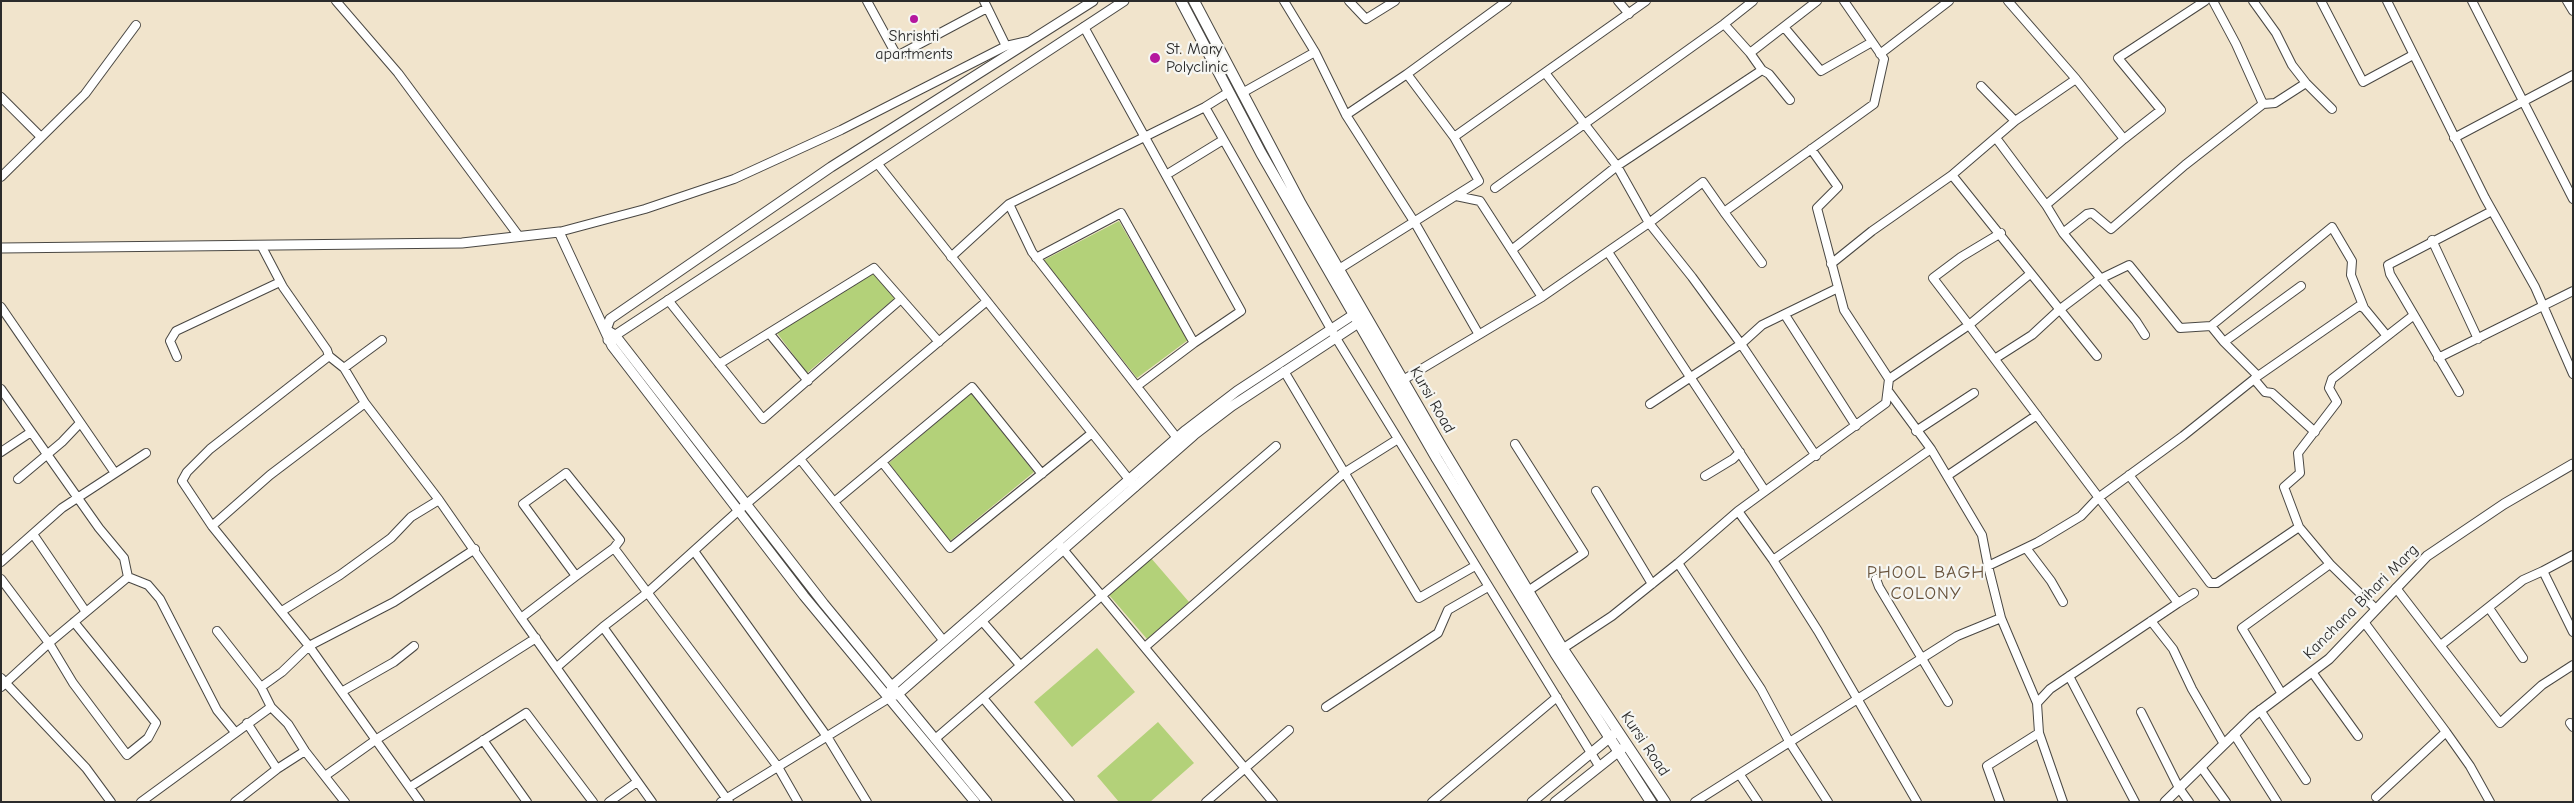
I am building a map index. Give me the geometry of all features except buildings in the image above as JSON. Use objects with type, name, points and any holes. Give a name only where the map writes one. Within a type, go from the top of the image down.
[{"type":"main road","name":"Kursi Road","points":[[1181,1],[1229,92],[1360,316],[1559,651],[1608,738],[1651,802]]},
{"type":"main road","name":"Kursi Road","points":[[1194,1],[1301,204],[1339,269],[1360,316],[1403,380],[1528,591],[1559,651],[1618,731],[1665,802]]},
{"type":"street","points":[[336,1],[398,73],[518,236]]},
{"type":"street","points":[[867,1],[897,56],[986,4],[1006,46]]},
{"type":"street","points":[[606,330],[610,319],[831,167],[1093,1]]},
{"type":"street","points":[[612,338],[1124,1]]},
{"type":"street","points":[[1284,1],[1315,52],[1346,115],[1415,223],[1478,333]]},
{"type":"street","points":[[1349,1],[1366,19],[1396,1]]},
{"type":"street","points":[[1346,115],[1407,74],[1507,1]]},
{"type":"street","points":[[1618,1],[1629,14]]},
{"type":"street","points":[[1454,137],[1546,74],[1646,1]]},
{"type":"street","points":[[1495,188],[1585,125],[1753,1]]},
{"type":"street","points":[[1750,54],[1817,1]]},
{"type":"street","points":[[1724,212],[1874,104],[1884,60],[1844,1]]},
{"type":"street","points":[[1880,54],[1949,1]]},
{"type":"street","points":[[2008,1],[2076,79],[2124,139]]},
{"type":"street","points":[[2046,205],[2161,110],[2118,58],[2205,1]]},
{"type":"street","points":[[2213,1],[2236,44],[2263,104]]},
{"type":"street","points":[[2253,1],[2276,33],[2292,65],[2306,84],[2332,109]]},
{"type":"street","points":[[2320,1],[2363,82],[2413,55]]},
{"type":"street","points":[[2387,1],[2454,138],[2535,287],[2573,374]]},
{"type":"street","points":[[2472,1],[2524,99],[2573,199]]},
{"type":"street","points":[[2568,1],[2573,11]]},
{"type":"street","points":[[1724,24],[1790,100]]},
{"type":"street","points":[[1,177],[40,136],[85,94],[136,25]]},
{"type":"street","points":[[1084,27],[1241,311],[1194,343],[1137,386]]},
{"type":"street","points":[[1784,27],[1821,70],[1829,68],[1872,42]]},
{"type":"street","points":[[1,248],[262,247],[462,243],[559,232],[645,209],[734,179],[841,130],[1006,46],[1030,41]]},
{"type":"street","points":[[1242,93],[1315,52]]},
{"type":"street","points":[[1513,249],[1617,166],[1762,70]]},
{"type":"street","points":[[1339,269],[1479,181],[1454,137],[1407,74]]},
{"type":"street","points":[[1546,74],[1617,166],[1649,223],[1692,277],[1741,344],[1816,456]]},
{"type":"street","points":[[2454,138],[2524,99],[2573,75]]},
{"type":"street","points":[[1831,264],[1872,231],[1952,175],[2015,121],[2076,79]]},
{"type":"street","points":[[2063,233],[2087,214],[2092,213],[2111,228],[2263,104],[2274,103],[2306,84]]},
{"type":"street","points":[[1982,86],[2015,121]]},
{"type":"street","points":[[952,257],[1009,204],[1205,107],[1229,92]]},
{"type":"street","points":[[1,97],[40,136]]},
{"type":"street","points":[[1205,107],[1334,334],[1599,766]]},
{"type":"street","points":[[1996,138],[2046,205],[2063,233],[2136,321],[2145,335]]},
{"type":"street","points":[[1166,175],[1224,140]]},
{"type":"street","points":[[1559,651],[1612,616],[1678,563],[1738,511],[1816,456],[1886,402],[1889,392],[1889,379],[1844,310],[1817,208],[1838,187],[1811,149]]},
{"type":"street","points":[[877,163],[1132,483]]},
{"type":"street","points":[[1952,175],[2001,233],[2030,274],[2097,356]]},
{"type":"street","points":[[1403,380],[1478,333],[1542,297],[1649,223],[1703,182],[1762,263]]},
{"type":"street","points":[[1456,196],[1480,201],[1513,249],[1542,297]]},
{"type":"street","points":[[1009,204],[1036,258],[1177,438]]},
{"type":"street","points":[[2459,392],[2390,274],[2388,265],[2432,240],[2492,210]]},
{"type":"street","points":[[1036,258],[1121,213],[1194,343]]},
{"type":"street","points":[[1996,358],[2032,335],[2059,310],[2100,279],[2129,265],[2180,328],[2211,326],[2332,227],[2352,261],[2351,275],[2364,308],[2387,336]]},
{"type":"street","points":[[559,232],[588,298],[606,330],[738,511],[804,596],[975,802]]},
{"type":"street","points":[[2001,233],[1961,257],[1933,278],[1996,358],[2098,498],[2178,603]]},
{"type":"street","points":[[2432,240],[2478,339]]},
{"type":"street","points":[[262,247],[280,282],[327,350],[329,356],[344,368],[365,403],[475,549],[521,618],[652,802]]},
{"type":"street","points":[[1608,252],[1766,491]]},
{"type":"street","points":[[719,364],[874,268],[939,342]]},
{"type":"street","points":[[1889,379],[1969,325],[2030,274]]},
{"type":"street","points":[[177,357],[170,341],[176,331],[280,282]]},
{"type":"street","points":[[2224,342],[2301,286]]},
{"type":"street","points":[[1650,404],[1741,344],[1762,325],[1838,288]]},
{"type":"street","points":[[2438,358],[2573,291]]},
{"type":"street","points":[[668,300],[763,419],[901,299]]},
{"type":"street","points":[[556,667],[647,593],[746,504],[987,302]]},
{"type":"street","points":[[1988,566],[2026,548],[2081,516],[2098,498],[2183,436],[2256,377],[2358,306],[2364,308]]},
{"type":"street","points":[[1,307],[115,473]]},
{"type":"street","points":[[1785,315],[1856,426]]},
{"type":"street","points":[[2376,609],[2330,564],[2299,527],[2284,487],[2300,473],[2298,454],[2337,402],[2329,388],[2332,379],[2414,315]]},
{"type":"street","points":[[889,698],[892,686],[1057,542],[1194,435],[1360,316]]},
{"type":"street","points":[[2211,326],[2256,377],[2265,392],[2272,393],[2315,432]]},
{"type":"street","points":[[769,333],[808,381]]},
{"type":"street","points":[[603,627],[726,801],[898,694],[1064,549],[1177,438],[1237,392],[1334,334]]},
{"type":"street","points":[[612,338],[987,802]]},
{"type":"street","points":[[344,368],[382,340]]},
{"type":"street","points":[[329,356],[210,450],[186,472],[182,481],[212,526],[309,646],[420,802]]},
{"type":"street","points":[[1284,371],[1419,598],[1475,566]]},
{"type":"street","points":[[834,502],[972,387],[1042,474]]},
{"type":"street","points":[[1,389],[78,498],[124,558],[128,577]]},
{"type":"street","points":[[1889,392],[1931,449],[1982,535],[2002,618],[2037,702],[2040,733],[2063,802]]},
{"type":"street","points":[[1916,431],[1974,393]]},
{"type":"street","points":[[212,526],[270,476],[365,403]]},
{"type":"street","points":[[1947,476],[2037,415]]},
{"type":"street","points":[[18,479],[80,423]]},
{"type":"street","points":[[1,452],[32,432]]},
{"type":"street","points":[[882,462],[950,548],[1092,434]]},
{"type":"street","points":[[1145,647],[1344,472],[1398,439]]},
{"type":"street","points":[[1515,444],[1584,553],[1528,591]]},
{"type":"street","points":[[935,739],[1276,446]]},
{"type":"street","points":[[1773,560],[1931,449]]},
{"type":"street","points":[[1705,476],[1733,459],[1740,452]]},
{"type":"street","points":[[1,562],[62,508],[146,453]]},
{"type":"street","points":[[800,459],[943,640]]},
{"type":"street","name":"Kanchana Bihari Marg","points":[[2165,802],[2260,710],[2329,659],[2427,556],[2504,504],[2573,464]]},
{"type":"street","points":[[521,618],[614,548],[620,540],[566,473],[523,504],[576,576]]},
{"type":"street","points":[[2129,475],[2210,583],[2217,584],[2299,527]]},
{"type":"street","points":[[1596,491],[1652,584]]},
{"type":"street","points":[[282,611],[340,575],[391,538],[411,517],[439,500]]},
{"type":"street","points":[[1738,511],[1773,560],[1818,631],[1856,700],[1918,802]]},
{"type":"street","points":[[33,534],[86,612]]},
{"type":"street","points":[[1057,542],[1273,802]]},
{"type":"street","points":[[614,548],[778,767],[798,802]]},
{"type":"street","points":[[2026,548],[2051,581],[2063,602]]},
{"type":"street","points":[[261,687],[282,672],[309,646],[394,602],[475,549]]},
{"type":"street","points":[[694,551],[828,738],[867,802]]},
{"type":"street","points":[[2441,646],[2523,580],[2573,555]]},
{"type":"street","points":[[1678,563],[1761,689],[1790,743],[1828,802]]},
{"type":"street","points":[[2282,694],[2242,628],[2330,564]]},
{"type":"street","points":[[2543,571],[2573,632]]},
{"type":"street","points":[[111,802],[86,768],[3,683],[128,577]]},
{"type":"street","points":[[128,577],[148,585],[160,599],[217,710],[235,732]]},
{"type":"street","points":[[1,579],[49,643],[73,683],[128,755],[148,738],[156,723],[74,622]]},
{"type":"street","points":[[1876,579],[1920,659],[1948,702]]},
{"type":"street","points":[[1326,707],[1438,633],[1448,610],[1488,586]]},
{"type":"street","points":[[2396,588],[2500,723],[2542,685],[2573,665]]},
{"type":"street","points":[[2037,702],[2050,689],[2194,593]]},
{"type":"street","points":[[2489,608],[2523,658]]},
{"type":"street","points":[[1695,802],[1957,636],[2002,618]]},
{"type":"street","points":[[982,621],[1020,665]]},
{"type":"street","points":[[2151,621],[2173,650],[2192,690],[2224,744]]},
{"type":"street","points":[[2364,622],[2470,766],[2490,802]]},
{"type":"street","points":[[216,631],[261,687],[270,707],[288,724],[305,751],[345,802]]},
{"type":"street","points":[[325,776],[377,739],[536,638]]},
{"type":"street","points":[[343,692],[394,662],[414,646]]},
{"type":"street","points":[[2312,672],[2358,736]]},
{"type":"street","points":[[2069,676],[2134,802]]},
{"type":"street","points":[[983,698],[1070,802]]},
{"type":"street","points":[[1432,802],[1557,698]]},
{"type":"street","points":[[141,802],[270,707]]},
{"type":"street","points":[[2260,710],[2306,780]]},
{"type":"street","points":[[410,787],[526,712],[593,802]]},
{"type":"street","points":[[2141,712],[2179,788],[2189,802]]},
{"type":"street","points":[[247,723],[277,769]]},
{"type":"street","points":[[1206,802],[1289,730]]},
{"type":"street","points":[[1532,802],[1590,752],[1618,731]]},
{"type":"street","points":[[2376,797],[2446,732]]},
{"type":"street","points":[[2000,802],[1987,766],[2040,733]]},
{"type":"street","points":[[2234,734],[2277,802]]},
{"type":"street","points":[[483,740],[527,802]]},
{"type":"street","points":[[1555,802],[1627,746]]},
{"type":"street","points":[[235,802],[277,769],[305,751]]},
{"type":"street","points":[[2201,766],[2226,802]]},
{"type":"street","points":[[1740,775],[1758,802]]},
{"type":"street","points":[[609,802],[637,782]]},
{"type":"green space","points":[[1119,221],[1188,340],[1137,378],[1044,260]]},
{"type":"green space","points":[[872,273],[895,298],[807,373],[777,333]]},
{"type":"green space","points":[[971,393],[1034,472],[950,541],[889,463]]},
{"type":"green space","points":[[1151,558],[1189,602],[1147,639],[1109,595]]},
{"type":"green space","points":[[1097,648],[1135,692],[1072,747],[1034,702]]},
{"type":"green space","points":[[1158,722],[1194,763],[1150,802],[1119,802],[1097,776]]},
{"type":"place","name":"Shrishti apartments","points":[[914,19]]},
{"type":"place","name":"St. Mary Polyclinic","points":[[1155,58]]},
{"type":"district","name":"PHOOL BAGH COLONY","points":[[1926,583]]}]
